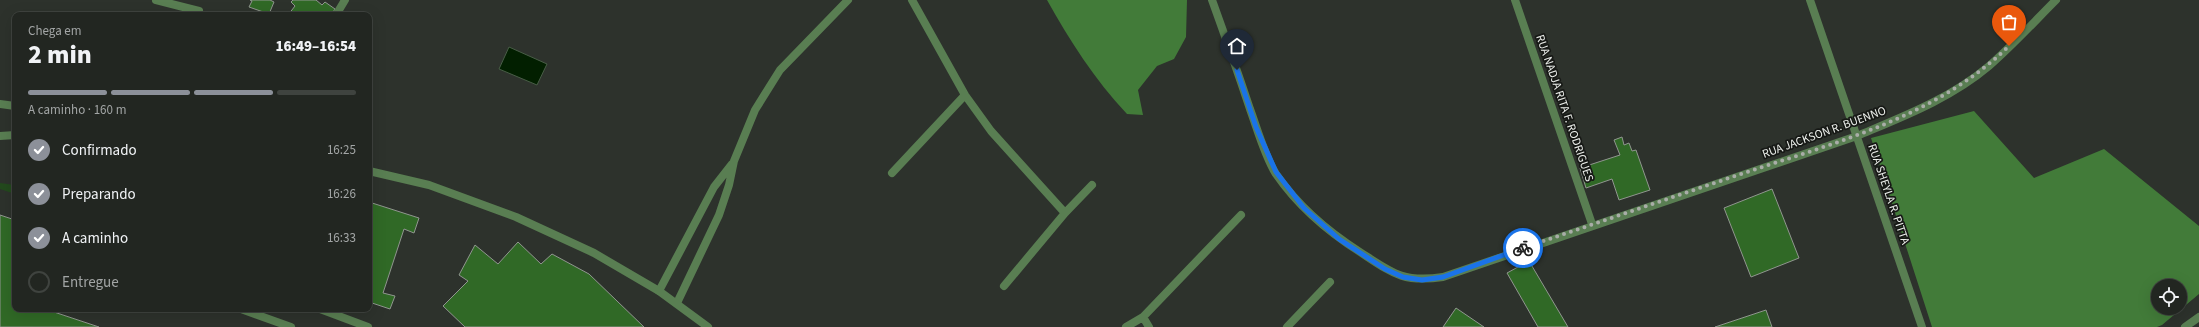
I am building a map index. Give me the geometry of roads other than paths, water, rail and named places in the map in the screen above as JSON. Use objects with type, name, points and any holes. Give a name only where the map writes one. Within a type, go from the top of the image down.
[{"type":"street","points":[[156,0],[199,11]]},
{"type":"street","points":[[338,12],[345,0]]},
{"type":"street","points":[[677,303],[719,215],[729,185],[734,161],[755,110],[780,70],[848,0]]},
{"type":"street","points":[[912,0],[965,95],[991,131],[1065,213]]},
{"type":"street","name":"RUA JACKSON R. BUENNO","points":[[1212,0],[1256,127],[1276,172],[1304,208],[1339,239],[1385,269],[1403,277],[1422,280],[1443,277],[1592,224],[1857,136],[1924,107],[1960,87],[1988,66],[2056,0]]},
{"type":"street","name":"RUA NADJA RITA F. RODRIGUES","points":[[1515,0],[1592,224]]},
{"type":"street","name":"RUA SHEYLA R. PITTA","points":[[1810,0],[1922,327]]},
{"type":"street","points":[[892,173],[965,95]]},
{"type":"street","points":[[0,104],[12,106]]},
{"type":"street","points":[[0,136],[12,135]]},
{"type":"street","points":[[659,291],[714,187],[734,161]]},
{"type":"street","points":[[372,172],[428,185],[516,217],[594,253],[659,291],[708,327]]},
{"type":"street","points":[[1004,286],[1065,213],[1092,185]]},
{"type":"street","points":[[1126,327],[1143,317],[1241,215]]},
{"type":"street","points":[[1288,327],[1330,282]]},
{"type":"street","points":[[249,312],[291,327]]},
{"type":"street","points":[[328,312],[368,327]]},
{"type":"street","points":[[1143,317],[1149,327]]},
{"type":"street","points":[[2185,327],[2199,317]]}]
